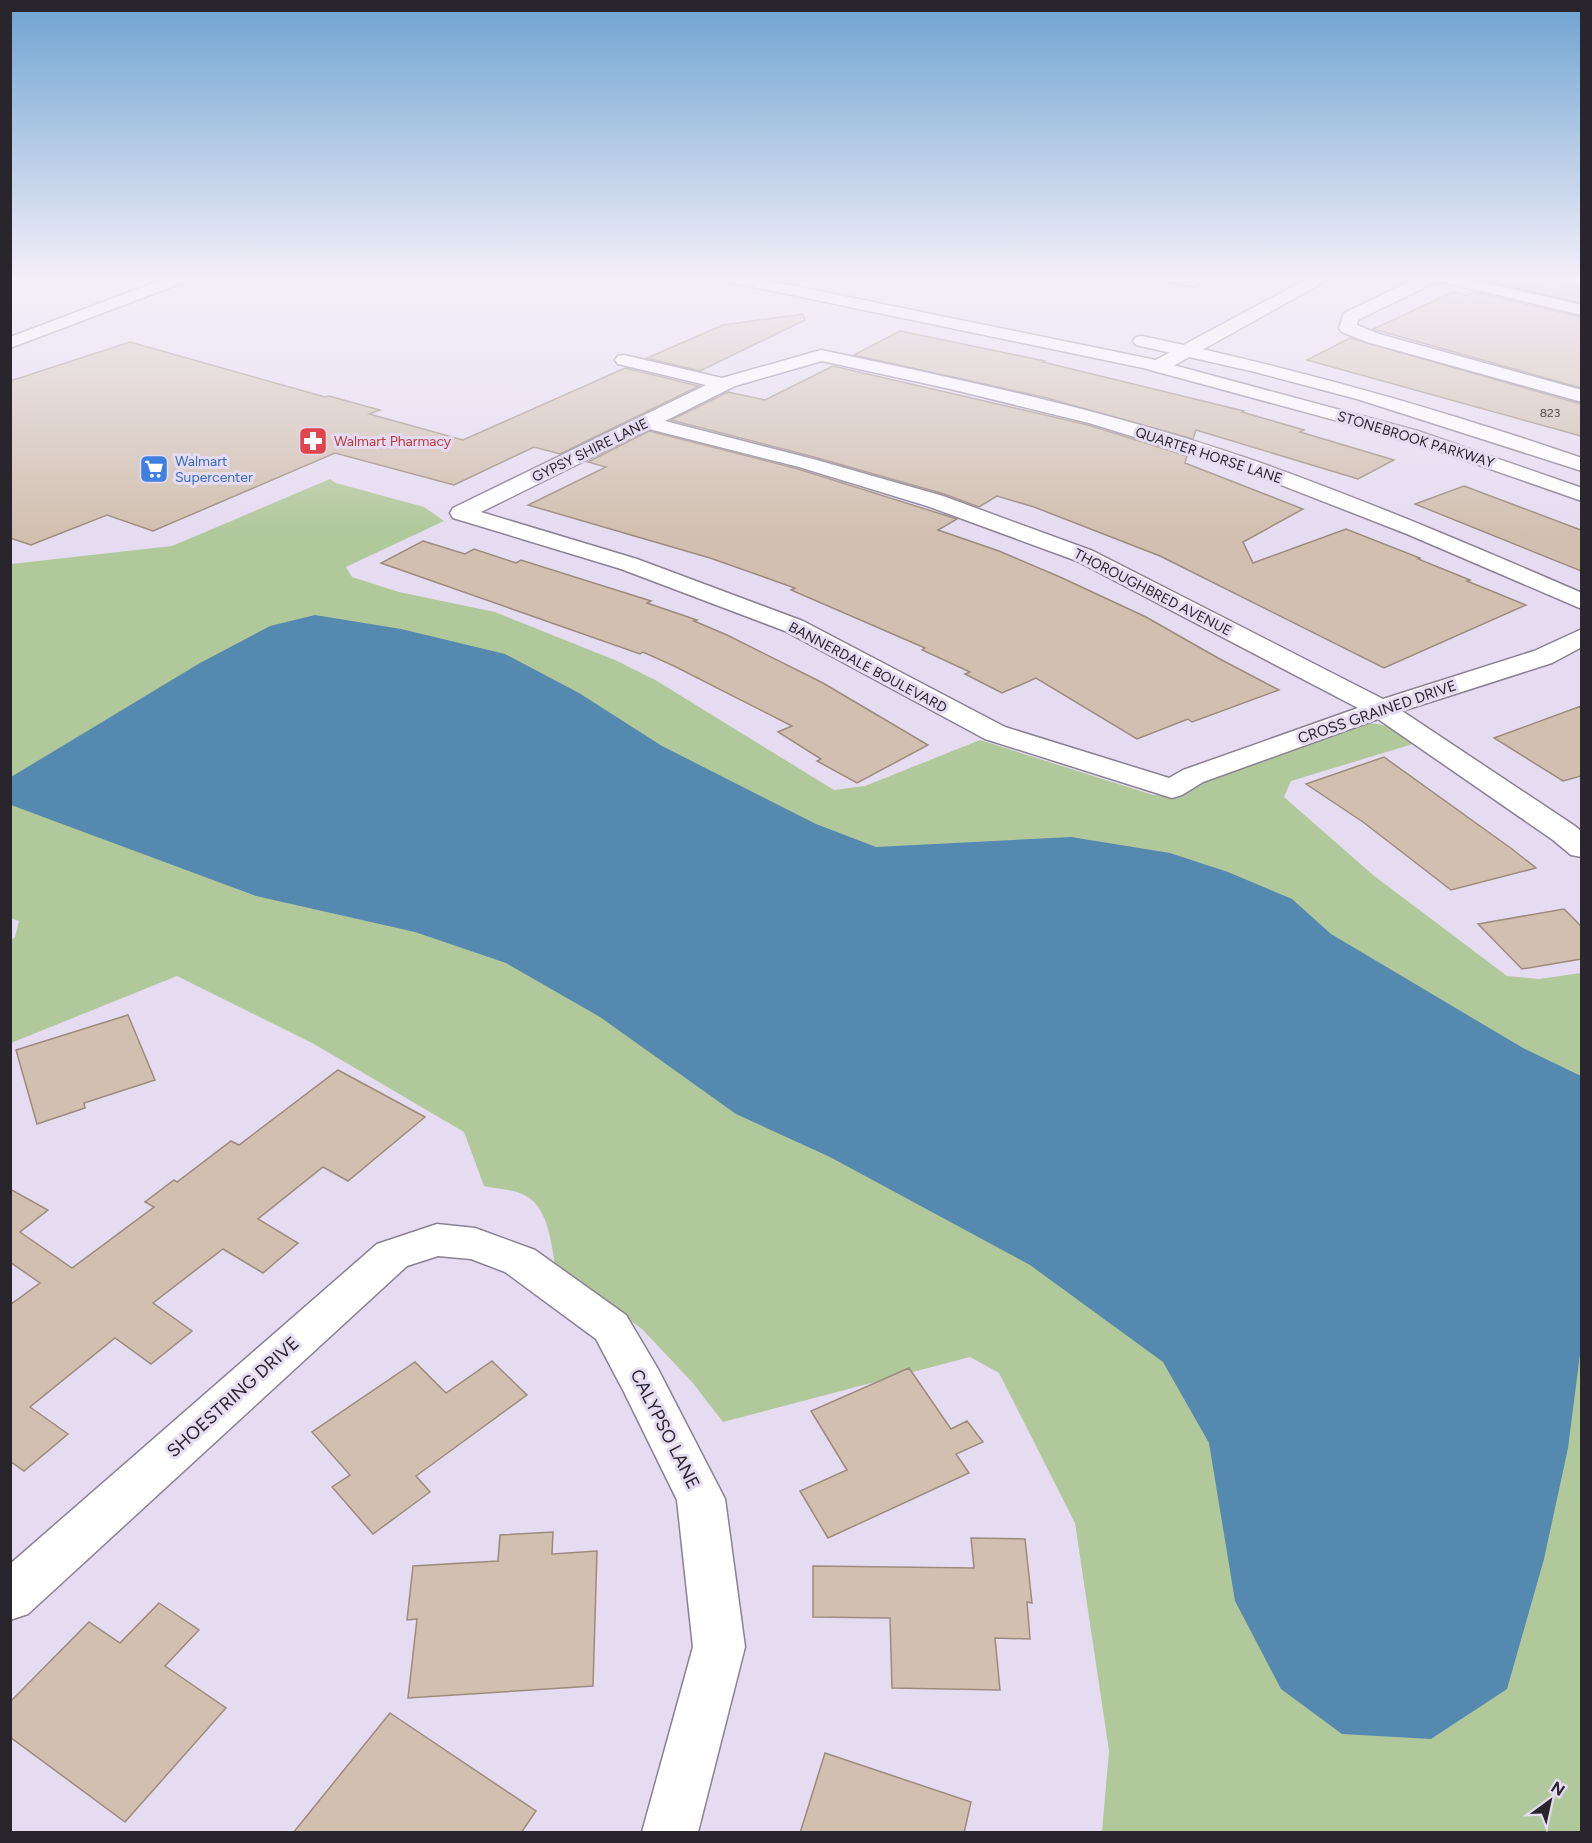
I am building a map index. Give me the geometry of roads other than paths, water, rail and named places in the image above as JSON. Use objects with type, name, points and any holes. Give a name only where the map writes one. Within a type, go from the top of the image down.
[{"type":"street","points":[[628,361],[724,384]]},
{"type":"street","name":"GYPSY SHIRE LANE","points":[[461,513],[724,384],[801,361]]},
{"type":"street","name":"QUARTER HORSE LANE","points":[[849,361],[1096,419],[1252,467],[1415,529],[1581,602]]},
{"type":"street","name":"STONEBROOK PARKWAY","points":[[1138,361],[1412,435],[1581,495]]},
{"type":"street","points":[[1159,366],[1168,361]]},
{"type":"street","name":"STONEBROOK PARKWAY","points":[[1230,361],[1402,406],[1581,465]]},
{"type":"street","points":[[1456,361],[1581,396]]},
{"type":"street","name":"THOROUGHBRED AVENUE","points":[[646,422],[806,463],[935,501],[1084,556],[1381,709],[1576,836]]},
{"type":"street","name":"BANNERDALE BOULEVARD","points":[[461,513],[629,564],[794,626],[995,733],[1172,789]]},
{"type":"street","name":"CROSS GRAINED DRIVE","points":[[1172,789],[1193,776],[1381,709],[1543,657],[1581,637]]},
{"type":"street","name":"SHOESTRING DRIVE","points":[[10,1597],[392,1255],[437,1240],[475,1244]]},
{"type":"street","name":"CALYPSO LANE","points":[[475,1244],[520,1261],[611,1327],[642,1382],[701,1499],[720,1647],[670,1833]]},
{"type":"water","points":[[315,615],[401,629],[505,654],[579,693],[662,746],[816,824],[876,847],[1071,837],[1170,853],[1228,872],[1292,899],[1331,934],[1523,1048],[1581,1076],[1582,1339],[1568,1448],[1544,1559],[1507,1689],[1431,1739],[1342,1734],[1281,1689],[1235,1601],[1209,1443],[1163,1362],[1030,1265],[830,1157],[736,1114],[600,1017],[506,963],[415,932],[256,896],[11,805],[11,777],[200,663],[270,626]]},
{"type":"place","name":"Walmart Pharmacy","points":[[313,441]]},
{"type":"place","name":"Walmart Supercenter","points":[[154,469]]}]
